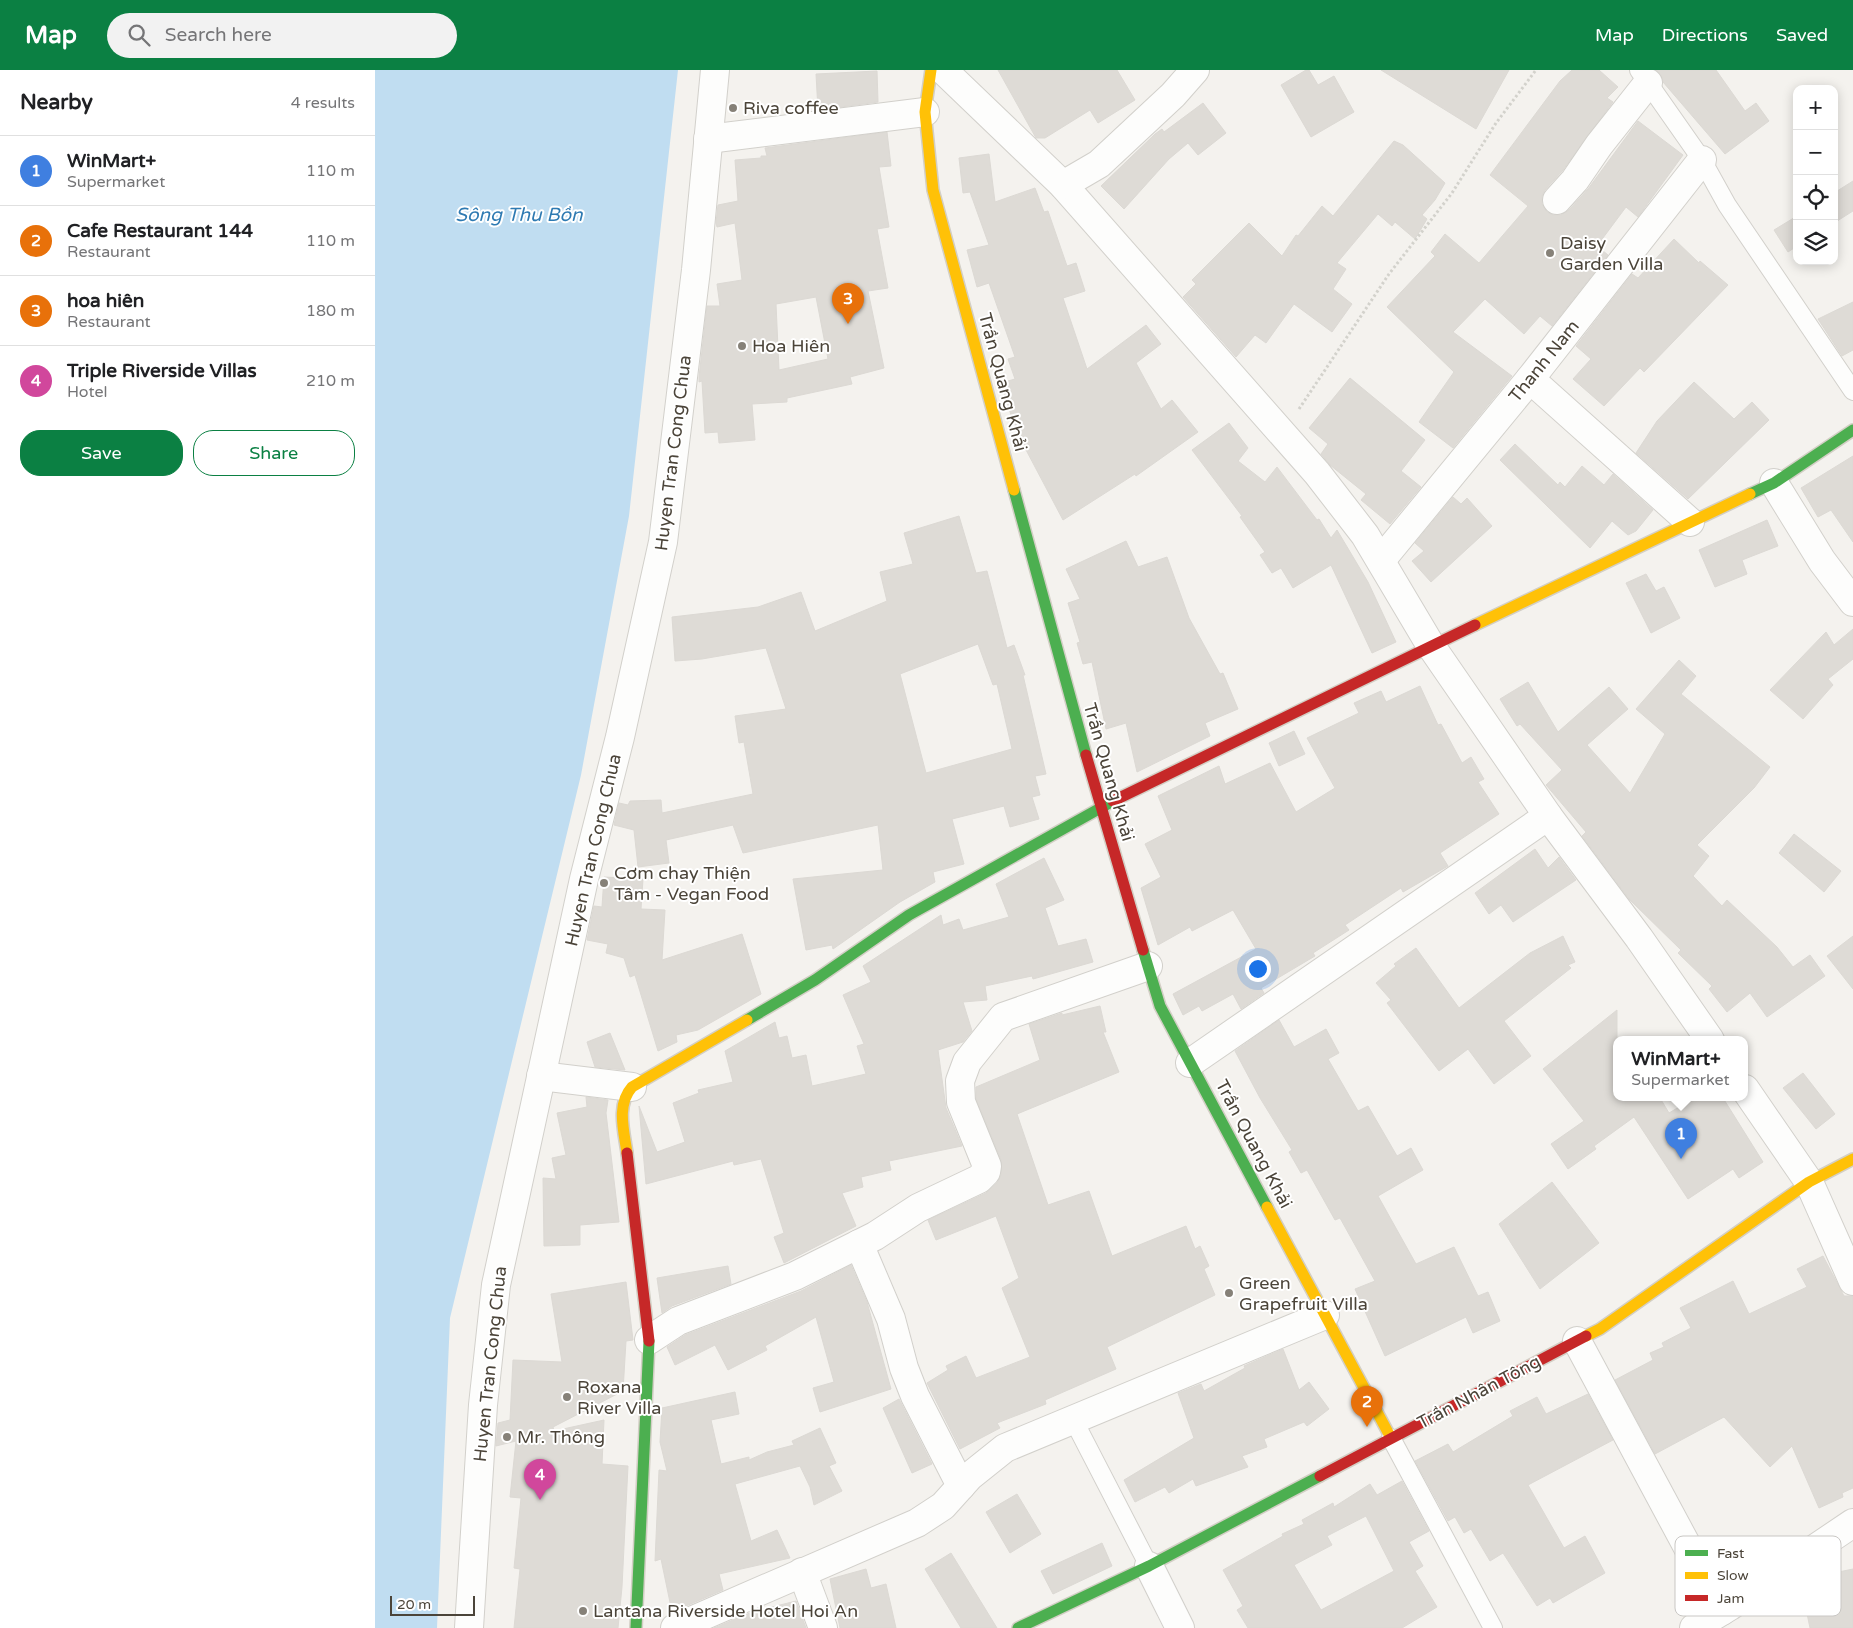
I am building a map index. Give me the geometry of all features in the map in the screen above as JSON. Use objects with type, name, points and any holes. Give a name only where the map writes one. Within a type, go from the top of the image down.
[{"type":"street","name":"Huyen Tran Cong Chua","points":[[469,1628],[483,1405],[496,1285],[584,880],[620,738],[663,542],[696,270],[715,70]]},
{"type":"street","name":"Trần Quang Khải","points":[[931,70],[925,112],[933,190],[1100,807],[1160,1006],[1391,1438]]},
{"type":"street","points":[[943,70],[1063,185],[1317,473],[1382,559],[1431,646],[1548,816],[1639,938],[1708,1036]]},
{"type":"street","points":[[1063,185],[1099,164],[1173,94],[1195,70]]},
{"type":"street","points":[[1557,200],[1575,180],[1643,77]]},
{"type":"street","points":[[709,138],[925,112]]},
{"type":"street","name":"Thanh Nam","points":[[1382,559],[1530,379],[1702,160]]},
{"type":"street","points":[[1530,379],[1690,522]]},
{"type":"street","points":[[636,1628],[649,1340],[623,1111],[625,1096],[632,1086],[815,980],[909,915],[1100,807],[1431,646],[1774,483],[1853,430]]},
{"type":"street","points":[[1774,483],[1822,561],[1853,602]]},
{"type":"street","points":[[1191,1063],[1548,816]]},
{"type":"street","points":[[649,1340],[678,1321],[795,1276],[859,1244],[918,1208],[979,1179],[986,1172],[987,1166],[961,1102],[960,1081],[967,1062],[1003,1017],[1148,966]]},
{"type":"street","points":[[541,1076],[632,1086]]},
{"type":"street","points":[[1748,1093],[1809,1182],[1853,1281]]},
{"type":"street","name":"Trần Nhân Tông","points":[[1018,1628],[1149,1566],[1600,1329],[1809,1182],[1853,1159]]},
{"type":"street","points":[[859,1244],[891,1319],[904,1368],[915,1396],[961,1486]]},
{"type":"street","points":[[675,1628],[917,1523],[943,1506],[961,1486],[1005,1448],[1325,1315]]},
{"type":"street","points":[[1577,1341],[1682,1536]]},
{"type":"street","points":[[1834,1536],[1853,1523]]},
{"type":"street","points":[[1149,1566],[1180,1628]]},
{"type":"street","points":[[802,1572],[823,1628]]},
{"type":"street","points":[[1694,1628],[1714,1616]]},
{"type":"lane","points":[[1643,77],[1702,160],[1727,205],[1853,391]]},
{"type":"lane","points":[[1073,1419],[1149,1566]]},
{"type":"lane","points":[[1391,1438],[1493,1628]]},
{"type":"path","points":[[1282,433],[1334,360],[1389,274],[1453,193],[1496,123],[1536,70]]},
{"type":"water","name":"Sông Thu Bồn","points":[[375,70],[678,70],[629,516],[581,775],[450,1318],[437,1628],[375,1628]]},
{"type":"building","points":[[998,70],[1117,70],[1135,100],[1098,123],[1090,110],[1045,138],[1036,138]]},
{"type":"building","points":[[1309,70],[1318,85],[1334,76],[1354,112],[1311,137],[1281,85]]},
{"type":"building","points":[[1381,70],[1509,70],[1476,129]]},
{"type":"building","points":[[1572,70],[1599,70],[1618,87],[1607,98],[1613,102],[1563,170],[1545,190],[1542,196],[1542,204],[1547,212],[1553,215],[1561,215],[1569,210],[1588,189],[1638,121],[1683,155],[1638,217],[1626,207],[1597,246],[1608,255],[1552,326],[1540,316],[1524,334],[1485,299],[1453,332],[1512,376],[1453,448],[1419,422],[1454,372],[1387,307],[1435,256],[1431,252],[1445,234],[1479,263],[1528,206],[1490,175],[1560,81]]},
{"type":"building","points":[[1656,70],[1716,70],[1745,111],[1756,103],[1769,121],[1725,154],[1663,82],[1662,77]]},
{"type":"building","points":[[877,71],[878,102],[818,110],[816,74]]},
{"type":"building","points":[[1203,103],[1226,133],[1198,155],[1188,143],[1169,159],[1124,209],[1101,186],[1155,134],[1162,129],[1164,132]]},
{"type":"building","points":[[887,132],[891,166],[879,167],[889,227],[877,229],[888,288],[868,291],[884,368],[850,377],[852,384],[787,398],[787,402],[752,404],[755,440],[719,443],[718,432],[705,433],[702,381],[699,382],[707,306],[720,306],[717,284],[742,280],[735,223],[717,227],[718,205],[738,201],[735,160],[767,156],[765,148]],"holes":[[[816,297],[828,359],[779,370],[776,304]]]},
{"type":"building","points":[[1394,141],[1403,145],[1445,183],[1435,200],[1422,215],[1427,219],[1415,239],[1395,222],[1392,226],[1378,214],[1337,263],[1346,269],[1333,289],[1352,304],[1332,332],[1294,304],[1266,343],[1255,335],[1236,357],[1183,297],[1196,284],[1192,280],[1249,223],[1282,256],[1296,235],[1298,236],[1322,206],[1333,216]]},
{"type":"building","points":[[989,154],[995,202],[1035,188],[1044,212],[1048,211],[1067,266],[1076,263],[1085,291],[1063,298],[1087,369],[1146,325],[1161,344],[1136,363],[1161,409],[1172,400],[1198,432],[1136,476],[1135,474],[1063,520],[1025,448],[1011,415],[1001,383],[1015,379],[1008,359],[1015,357],[989,283],[977,287],[967,250],[989,245],[970,192],[963,193],[959,158]]},
{"type":"building","points":[[1853,181],[1853,211],[1838,220],[1838,220],[1838,190]]},
{"type":"building","points":[[1793,218],[1793,249],[1788,252],[1774,230]]},
{"type":"building","points":[[1674,239],[1699,263],[1700,261],[1728,285],[1644,372],[1640,368],[1604,406],[1573,379],[1591,359],[1576,346],[1632,274],[1638,278]]},
{"type":"building","points":[[1853,302],[1853,350],[1842,356],[1818,319]]},
{"type":"building","points":[[1350,378],[1425,440],[1401,471],[1421,487],[1390,524],[1361,500],[1366,494],[1330,465],[1321,454],[1328,444],[1309,428]]},
{"type":"building","points":[[1694,382],[1734,419],[1752,402],[1769,420],[1688,499],[1636,453],[1657,421]]},
{"type":"building","points":[[1229,423],[1248,448],[1238,461],[1265,482],[1277,467],[1317,520],[1319,519],[1331,538],[1337,530],[1368,582],[1396,642],[1372,653],[1331,565],[1293,588],[1281,568],[1272,573],[1260,555],[1265,552],[1240,517],[1242,516],[1192,450]]},
{"type":"building","points":[[1515,444],[1558,485],[1560,482],[1565,487],[1582,466],[1604,485],[1613,474],[1653,510],[1636,531],[1628,535],[1612,521],[1590,548],[1500,460]]},
{"type":"building","points":[[1853,456],[1853,542],[1831,510],[1818,517],[1801,488]]},
{"type":"building","points":[[1453,497],[1461,504],[1467,498],[1492,526],[1431,582],[1412,561],[1424,551],[1415,543]]},
{"type":"building","points":[[959,516],[976,573],[987,571],[1007,648],[1014,645],[1025,675],[1023,675],[1046,774],[1035,776],[1040,795],[1032,797],[1039,819],[1010,827],[1004,806],[952,819],[964,864],[933,872],[935,882],[900,902],[833,949],[832,945],[806,950],[793,879],[883,870],[878,825],[743,853],[733,825],[666,840],[669,863],[638,867],[634,830],[614,825],[619,803],[628,805],[630,801],[661,800],[662,813],[753,794],[744,742],[739,743],[735,716],[786,709],[766,648],[702,659],[675,661],[672,617],[758,607],[801,592],[815,631],[887,601],[880,572],[913,564],[904,533]],"holes":[[[978,644],[993,685],[997,684],[1012,749],[926,773],[900,674]]]},
{"type":"building","points":[[1767,520],[1778,546],[1742,560],[1747,574],[1715,587],[1699,550]]},
{"type":"building","points":[[1126,541],[1138,567],[1167,557],[1189,618],[1220,674],[1223,673],[1238,709],[1205,723],[1210,736],[1137,772],[1126,723],[1106,729],[1092,662],[1083,664],[1077,643],[1080,642],[1068,603],[1080,599],[1066,569]]},
{"type":"building","points":[[1646,574],[1656,591],[1664,587],[1680,618],[1651,633],[1626,583]]},
{"type":"building","points":[[1853,629],[1853,659],[1828,679],[1833,685],[1803,719],[1770,690],[1826,632],[1834,645]]},
{"type":"building","points":[[1679,660],[1696,676],[1681,694],[1770,767],[1754,788],[1697,845],[1709,856],[1693,876],[1722,906],[1727,900],[1777,947],[1793,967],[1810,955],[1825,976],[1767,1017],[1750,993],[1727,1012],[1709,989],[1712,986],[1678,953],[1681,950],[1629,899],[1582,836],[1586,832],[1546,785],[1562,770],[1520,724],[1517,726],[1500,699],[1528,682],[1558,732],[1609,687],[1628,709],[1587,745],[1630,793],[1665,734],[1636,709]]},
{"type":"building","points":[[1420,686],[1438,725],[1441,724],[1462,763],[1471,757],[1484,779],[1478,782],[1499,814],[1440,853],[1448,866],[1403,892],[1401,888],[1345,925],[1349,930],[1313,953],[1315,956],[1261,988],[1264,993],[1241,1009],[1233,994],[1202,1011],[1199,1006],[1183,1015],[1173,994],[1256,949],[1233,910],[1192,931],[1190,927],[1158,945],[1141,888],[1161,877],[1145,844],[1172,830],[1158,796],[1219,766],[1225,784],[1270,763],[1296,812],[1335,788],[1307,738],[1359,713],[1354,703],[1381,691],[1386,702]]},
{"type":"building","points":[[1294,731],[1305,754],[1279,766],[1269,743]]},
{"type":"building","points":[[1794,834],[1841,871],[1824,892],[1779,853]]},
{"type":"building","points":[[1535,849],[1548,868],[1559,857],[1576,880],[1513,922],[1501,905],[1489,914],[1475,893]]},
{"type":"building","points":[[1044,858],[1064,900],[1045,908],[1058,946],[1086,939],[1093,962],[1033,979],[1032,976],[985,986],[987,1000],[963,1002],[972,1031],[963,1042],[938,1050],[946,1108],[962,1146],[889,1161],[891,1170],[861,1177],[863,1187],[842,1193],[856,1226],[784,1263],[774,1237],[784,1233],[761,1159],[734,1165],[733,1161],[646,1184],[639,1106],[657,1152],[685,1142],[673,1103],[699,1093],[698,1090],[733,1082],[725,1051],[775,1022],[779,1038],[787,1036],[792,1058],[806,1055],[812,1086],[866,1074],[857,1046],[864,1044],[843,995],[871,982],[863,966],[941,915],[943,925],[959,919],[963,930],[1009,917],[996,884]]},
{"type":"building","points":[[604,877],[643,879],[641,909],[665,910],[662,960],[742,934],[761,994],[698,1030],[676,1035],[677,1042],[658,1051],[635,975],[630,977],[624,958],[606,953],[608,944],[587,940],[594,906],[602,907]]},
{"type":"building","points":[[1563,936],[1575,962],[1568,965],[1571,968],[1504,1021],[1531,1056],[1494,1084],[1468,1049],[1439,1071],[1387,1003],[1391,1000],[1376,983],[1396,966],[1394,964],[1416,948],[1459,1008],[1530,953]]},
{"type":"building","points":[[1853,936],[1853,989],[1827,956]]},
{"type":"building","points":[[1100,1006],[1106,1032],[1103,1032],[1119,1072],[1017,1114],[1048,1205],[1089,1191],[1112,1256],[1186,1226],[1195,1249],[1200,1246],[1209,1266],[1204,1269],[1215,1295],[1107,1347],[1116,1369],[1045,1400],[1046,1404],[997,1423],[1000,1428],[960,1449],[927,1383],[948,1370],[946,1366],[966,1356],[976,1378],[1030,1357],[1002,1288],[1019,1278],[996,1216],[936,1240],[928,1220],[986,1193],[997,1183],[1001,1175],[1001,1160],[976,1099],[976,1087],[1040,1060],[1029,1024],[1062,1013],[1062,1015]]},
{"type":"building","points":[[1617,1010],[1617,1036],[1613,1036],[1613,1101],[1662,1101],[1669,1113],[1689,1101],[1725,1101],[1763,1162],[1739,1178],[1733,1169],[1688,1199],[1634,1117],[1594,1146],[1596,1149],[1568,1169],[1551,1144],[1584,1121],[1543,1069]]},
{"type":"building","points":[[1279,1020],[1294,1047],[1326,1029],[1339,1053],[1328,1059],[1358,1111],[1368,1106],[1397,1156],[1411,1148],[1423,1170],[1378,1196],[1416,1264],[1454,1247],[1478,1296],[1488,1292],[1500,1321],[1473,1333],[1466,1317],[1385,1356],[1355,1289],[1375,1281],[1340,1218],[1335,1220],[1307,1170],[1301,1173],[1289,1152],[1292,1150],[1260,1098],[1235,1051]]},
{"type":"building","points":[[610,1033],[625,1070],[595,1067],[587,1042]]},
{"type":"building","points":[[1803,1073],[1835,1114],[1816,1129],[1783,1088]]},
{"type":"building","points":[[586,1097],[608,1100],[606,1113],[619,1222],[580,1225],[580,1245],[544,1246],[543,1178],[556,1179],[552,1158],[566,1155],[557,1113],[587,1107]]},
{"type":"building","points":[[1552,1182],[1599,1243],[1540,1289],[1499,1224]]},
{"type":"building","points":[[1823,1256],[1844,1296],[1853,1296],[1853,1488],[1842,1493],[1843,1497],[1819,1508],[1792,1446],[1770,1467],[1724,1417],[1655,1454],[1615,1380],[1653,1360],[1650,1353],[1664,1347],[1662,1343],[1691,1328],[1680,1308],[1733,1281],[1749,1314],[1807,1287],[1797,1269]]},
{"type":"building","points":[[851,1265],[867,1302],[891,1389],[820,1412],[813,1388],[834,1382],[816,1317],[765,1346],[767,1350],[728,1370],[715,1345],[675,1365],[667,1347],[685,1335],[801,1291]]},
{"type":"building","points":[[728,1266],[731,1284],[672,1306],[662,1313],[657,1278]]},
{"type":"building","points":[[626,1282],[633,1340],[626,1341],[623,1391],[553,1427],[554,1431],[604,1420],[602,1464],[628,1466],[618,1628],[514,1628],[520,1569],[514,1568],[521,1498],[510,1497],[516,1441],[496,1446],[498,1423],[510,1420],[513,1360],[562,1362],[551,1294]]},
{"type":"building","points":[[1283,1349],[1299,1390],[1309,1382],[1329,1409],[1307,1426],[1304,1422],[1264,1439],[1267,1447],[1242,1456],[1248,1467],[1196,1486],[1193,1479],[1169,1493],[1165,1487],[1135,1502],[1124,1480],[1194,1438],[1178,1393],[1201,1384],[1204,1391],[1245,1368],[1244,1366]]},
{"type":"building","points":[[735,1392],[739,1414],[711,1420],[721,1464],[749,1457],[749,1460],[767,1452],[794,1445],[792,1441],[820,1428],[836,1463],[829,1466],[842,1491],[814,1505],[810,1487],[800,1466],[735,1484],[751,1541],[777,1530],[790,1558],[719,1574],[723,1590],[672,1612],[661,1559],[655,1561],[659,1470],[667,1471],[660,1442],[662,1408]]},
{"type":"building","points":[[1588,1394],[1613,1440],[1528,1485],[1564,1548],[1585,1536],[1605,1573],[1553,1603],[1550,1598],[1537,1606],[1503,1553],[1490,1561],[1471,1529],[1464,1533],[1455,1517],[1448,1521],[1415,1461],[1448,1444],[1453,1452],[1513,1416],[1510,1411],[1537,1397],[1546,1414]]},
{"type":"building","points":[[899,1399],[932,1464],[912,1473],[883,1408]]},
{"type":"building","points":[[1402,1481],[1429,1531],[1409,1542],[1423,1566],[1415,1571],[1437,1607],[1402,1628],[1248,1628],[1237,1610],[1243,1606],[1223,1570],[1283,1536],[1282,1534],[1304,1524],[1302,1520],[1333,1503],[1334,1507],[1370,1484],[1377,1495]],"holes":[[[1366,1516],[1394,1571],[1321,1610],[1294,1565],[1332,1545],[1327,1536]]]},
{"type":"building","points":[[1017,1494],[1041,1534],[1010,1553],[986,1512]]},
{"type":"building","points":[[1102,1543],[1112,1566],[1053,1594],[1041,1571]]},
{"type":"building","points":[[951,1553],[997,1628],[961,1628],[925,1569]]},
{"type":"building","points":[[866,1569],[871,1588],[886,1584],[896,1628],[840,1628],[830,1579]]},
{"type":"building","points":[[1853,1569],[1853,1628],[1810,1628],[1808,1616],[1841,1616],[1841,1571]]},
{"type":"building","points":[[796,1601],[806,1628],[714,1628],[752,1612]]},
{"type":"traffic: fast","points":[[1750,494],[1774,483],[1853,430]]},
{"type":"traffic: fast","points":[[1014,490],[1086,755]]},
{"type":"traffic: fast","points":[[747,1020],[815,980],[909,915],[1113,801]]},
{"type":"traffic: fast","points":[[1143,950],[1160,1006],[1267,1207]]},
{"type":"traffic: fast","points":[[636,1628],[649,1341]]},
{"type":"traffic: fast","points":[[1018,1628],[1149,1566],[1320,1476]]},
{"type":"traffic: slow","points":[[931,70],[925,112],[933,190],[1014,490]]},
{"type":"traffic: slow","points":[[1475,625],[1750,494]]},
{"type":"traffic: slow","points":[[627,1153],[622,1118],[624,1102],[632,1087],[747,1020]]},
{"type":"traffic: slow","points":[[1586,1336],[1600,1329],[1809,1182],[1853,1159]]},
{"type":"traffic: slow","points":[[1267,1207],[1391,1438]]},
{"type":"traffic: jam","points":[[1113,801],[1475,625]]},
{"type":"traffic: jam","points":[[1086,755],[1143,950]]},
{"type":"traffic: jam","points":[[627,1153],[649,1341]]},
{"type":"traffic: jam","points":[[1320,1476],[1586,1336]]},
{"type":"place","name":"Riva coffee","points":[[733,108]]},
{"type":"place","name":"Daisy Garden Villa","points":[[1550,253]]},
{"type":"place","name":"hoa hiên","points":[[848,324]]},
{"type":"place","name":"Hoa Hiên","points":[[742,346]]},
{"type":"place","name":"Cơm chay Thiện Tâm - Vegan Food","points":[[604,883]]},
{"type":"place","name":"WinMart+","points":[[1681,1159]]},
{"type":"place","name":"Green Grapefruit Villa","points":[[1229,1293]]},
{"type":"place","name":"Roxana River Villa","points":[[567,1397]]},
{"type":"place","name":"Cafe Restaurant 144","points":[[1367,1427]]},
{"type":"place","name":"Mr. Thông","points":[[507,1437]]},
{"type":"place","name":"Triple Riverside Villas","points":[[540,1500]]},
{"type":"place","name":"Lantana Riverside Hotel Hoi An","points":[[583,1611]]}]
